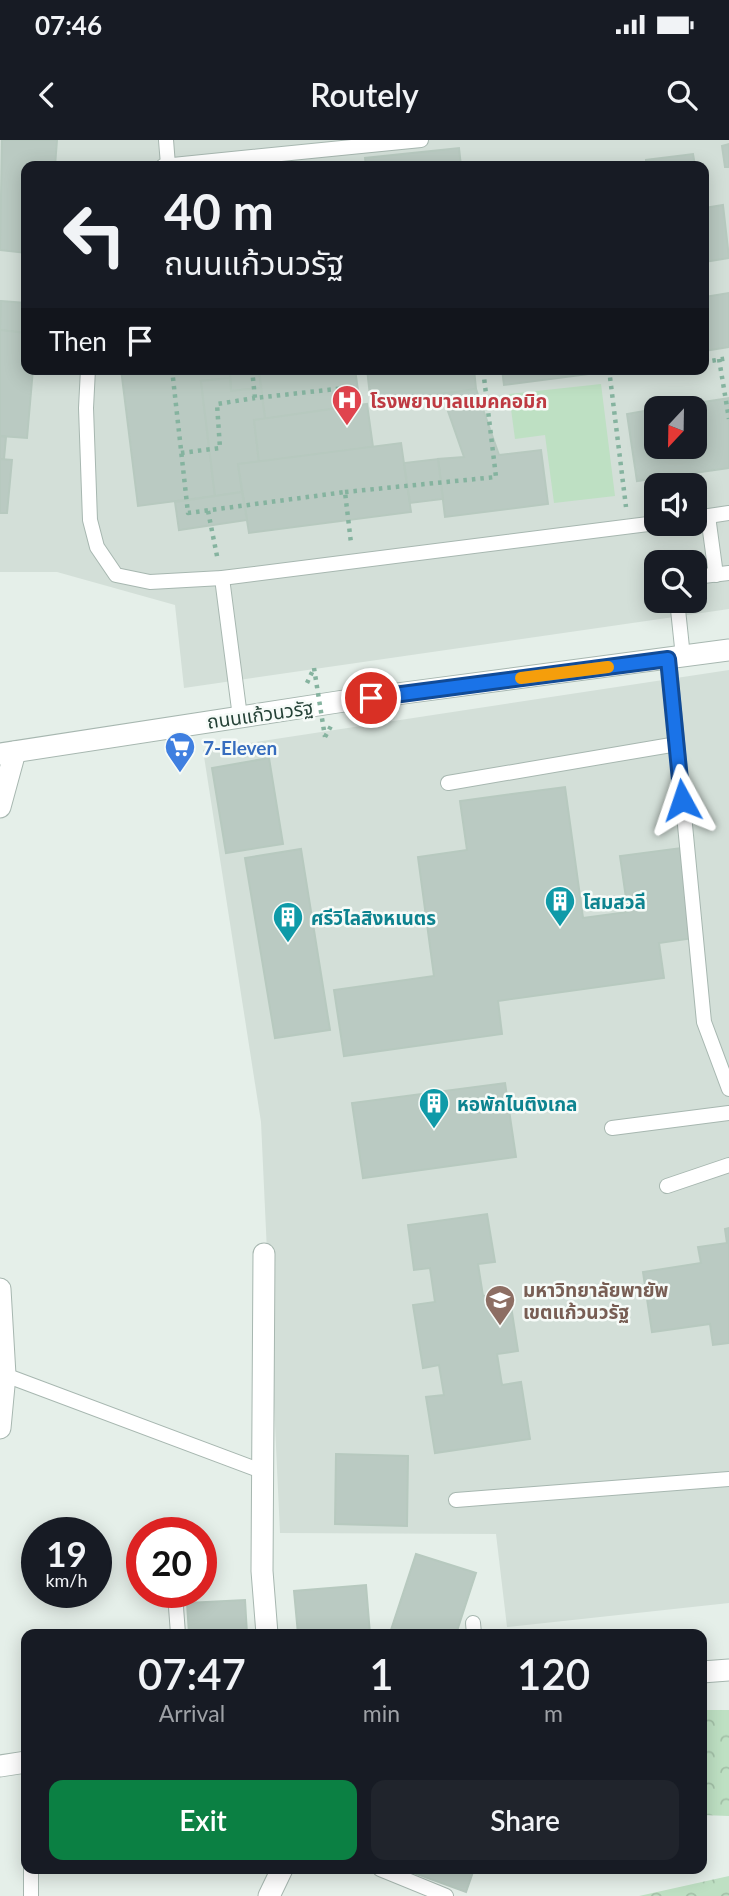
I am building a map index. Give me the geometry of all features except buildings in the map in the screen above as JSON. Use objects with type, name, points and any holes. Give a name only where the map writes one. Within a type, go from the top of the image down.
[{"type":"street","name":"ถนนแก้วนวรัฐ","points":[[8,753],[240,717],[729,650]]},
{"type":"street","points":[[0,807],[8,753]]},
{"type":"street","points":[[264,1254],[262,1571],[267,1629]]},
{"type":"street","points":[[0,1290],[3,1375],[0,1428]]},
{"type":"street","points":[[707,1672],[729,1670]]},
{"type":"street","points":[[0,1766],[21,1763]]},
{"type":"street","points":[[269,1896],[280,1874]]},
{"type":"lane","points":[[166,140],[166,161]]},
{"type":"lane","points":[[202,161],[310,146],[421,140]]},
{"type":"lane","points":[[88,375],[86,408],[90,520],[97,547],[116,575],[150,582],[222,578],[644,525]]},
{"type":"lane","points":[[707,516],[729,513]]},
{"type":"lane","points":[[707,533],[723,574]]},
{"type":"lane","points":[[222,578],[240,717]]},
{"type":"lane","points":[[677,613],[677,744],[704,1021],[729,1089]]},
{"type":"lane","points":[[448,783],[677,744]]},
{"type":"lane","points":[[612,1128],[729,1113]]},
{"type":"lane","points":[[667,1185],[729,1165]]},
{"type":"lane","points":[[3,1375],[264,1472]]},
{"type":"lane","points":[[456,1500],[729,1479]]},
{"type":"lane","points":[[176,1608],[178,1629]]},
{"type":"lane","points":[[31,1896],[32,1874]]},
{"type":"lane","points":[[392,1874],[446,1896]]},
{"type":"path","points":[[709,361],[729,358]]},
{"type":"path","points":[[719,359],[729,419]]},
{"type":"path","points":[[173,375],[188,513],[345,492],[496,477],[484,375]]},
{"type":"path","points":[[253,375],[255,398]]},
{"type":"path","points":[[610,375],[628,527]]},
{"type":"path","points":[[181,453],[220,448],[216,404],[345,388]]},
{"type":"path","points":[[345,492],[354,561]]},
{"type":"path","points":[[208,511],[222,578]]},
{"type":"path","points":[[314,668],[325,737]]},
{"type":"shaded area","name":"โรงพยาบาลแมคคอมิก","points":[[0,140],[729,140],[729,609],[707,612],[707,550],[644,550],[644,613],[701,613],[184,688],[175,605],[57,572],[0,572]]},
{"type":"shaded area","name":"มหาวิทยาลัยพายัพ เขตแก้วนวรัฐ","points":[[729,670],[729,1603],[507,1627],[496,1534],[280,1533],[261,1122],[203,750]]},
{"type":"green space","points":[[601,384],[615,496],[554,503],[545,435],[515,439],[509,394]]},
{"type":"green space","points":[[707,1710],[729,1710],[729,1816],[707,1815]]},
{"type":"green space","points":[[729,1876],[729,1896],[639,1896]]},
{"type":"slow traffic","points":[[521,678],[608,667]]},
{"type":"place","name":"โรงพยาบาลแมคคอมิก","points":[[347,427]]},
{"type":"place","name":"7-Eleven","points":[[180,774]]},
{"type":"place","name":"โสมสวลี","points":[[560,928]]},
{"type":"place","name":"ศรีวิไลสิงหเนตร","points":[[288,944]]},
{"type":"place","name":"หอพักไนติงเกล","points":[[434,1130]]},
{"type":"place","name":"มหาวิทยาลัยพายัพ เขตแก้วนวรัฐ","points":[[500,1327]]},
{"type":"route","points":[[371,698],[668,659],[682,800]]}]
